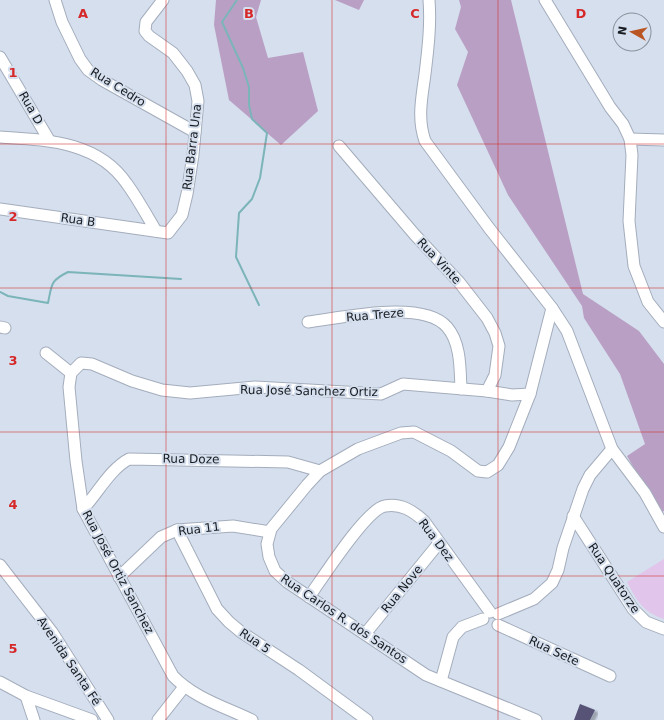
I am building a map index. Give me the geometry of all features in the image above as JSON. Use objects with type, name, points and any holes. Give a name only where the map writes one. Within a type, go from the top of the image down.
[{"type":"street","name":"Rua Cedro","points":[[55,0],[62,22],[80,59],[88,70],[102,80],[194,132]]},
{"type":"street","name":"Rua Barra Una","points":[[156,231],[168,233],[182,215],[193,155],[198,102],[195,85],[187,71],[173,53],[149,36],[145,31],[146,22],[163,0]]},
{"type":"street","points":[[429,0],[431,20],[420,111],[420,127],[425,141],[489,228],[552,308],[567,331],[612,449],[645,494],[664,527]]},
{"type":"street","points":[[545,0],[610,107],[623,124],[630,139],[632,155],[629,221],[634,266],[648,302],[664,322]]},
{"type":"street","name":"Rua D","points":[[0,57],[49,140]]},
{"type":"street","points":[[0,137],[49,140],[92,152],[109,164],[127,183],[156,231]]},
{"type":"street","points":[[630,139],[664,140]]},
{"type":"street","name":"Rua Vinte","points":[[339,146],[415,235],[459,282],[487,318],[495,333],[499,346],[495,375],[487,391]]},
{"type":"street","name":"Rua B","points":[[0,209],[156,231]]},
{"type":"street","points":[[270,532],[320,471],[358,449],[401,433],[414,432],[451,451],[478,471],[487,472],[498,465],[509,447],[530,394],[552,308]]},
{"type":"street","name":"Rua Treze","points":[[308,322],[397,311],[418,312],[432,317],[447,328],[452,336],[459,356],[461,389]]},
{"type":"street","points":[[46,353],[71,372]]},
{"type":"street","name":"Rua José Sanchez Ortiz","points":[[71,372],[81,363],[92,364],[132,381],[162,390],[190,393],[256,387],[381,394],[403,384],[487,391],[512,395],[530,394]]},
{"type":"street","name":"Rua José Ortiz Sanchez","points":[[71,372],[69,387],[76,461],[84,509],[119,577],[167,665],[184,687],[252,720]]},
{"type":"street","points":[[441,681],[453,637],[462,627],[492,618],[534,599],[552,583],[558,570],[573,516],[583,489],[590,475],[612,449]]},
{"type":"street","name":"Rua Doze","points":[[84,509],[115,469],[129,459],[288,462],[320,471]]},
{"type":"street","name":"Rua Dez","points":[[309,597],[363,522],[376,509],[385,506],[399,506],[412,510],[424,521],[492,618]]},
{"type":"street","name":"Rua Quatorze","points":[[573,516],[633,609],[646,622],[664,629]]},
{"type":"street","name":"Rua 11","points":[[119,577],[161,537],[178,530],[233,526],[270,532]]},
{"type":"street","name":"Rua 5","points":[[178,530],[217,609],[229,622],[241,632],[299,670],[367,720]]},
{"type":"street","name":"Rua Carlos R. dos Santos","points":[[270,532],[267,544],[269,557],[275,571],[309,597],[426,675],[536,720]]},
{"type":"street","name":"Rua Nove","points":[[365,634],[439,543]]},
{"type":"street","name":"Avenida Santa Fé","points":[[0,566],[52,632],[108,720]]},
{"type":"street","name":"Rua Sete","points":[[492,618],[610,676]]},
{"type":"street","points":[[0,682],[26,696],[92,720]]},
{"type":"street","points":[[158,720],[184,687]]},
{"type":"street","points":[[26,696],[34,720]]},
{"type":"shaded area","points":[[216,0],[261,0],[256,17],[268,58],[303,52],[318,111],[281,145],[229,100],[214,25]]},
{"type":"shaded area","points":[[335,0],[364,0],[359,10]]},
{"type":"shaded area","points":[[459,0],[511,0],[583,294],[639,331],[664,364],[664,511],[660,513],[627,456],[645,444],[620,374],[584,318],[582,306],[508,195],[457,85],[468,52],[455,29],[461,7]]},
{"type":"shaded area","points":[[664,559],[664,619],[651,613],[641,605],[627,582]]},
{"type":"building","points":[[580,704],[595,710],[590,720],[574,720]]},
{"type":"waterway","points":[[237,0],[222,22],[243,68],[249,87],[249,105],[252,119],[267,133],[260,178],[252,199],[239,213],[236,257],[259,305]]},
{"type":"waterway","points":[[0,292],[8,296],[48,303],[53,284],[58,278],[68,272],[181,279]]}]
